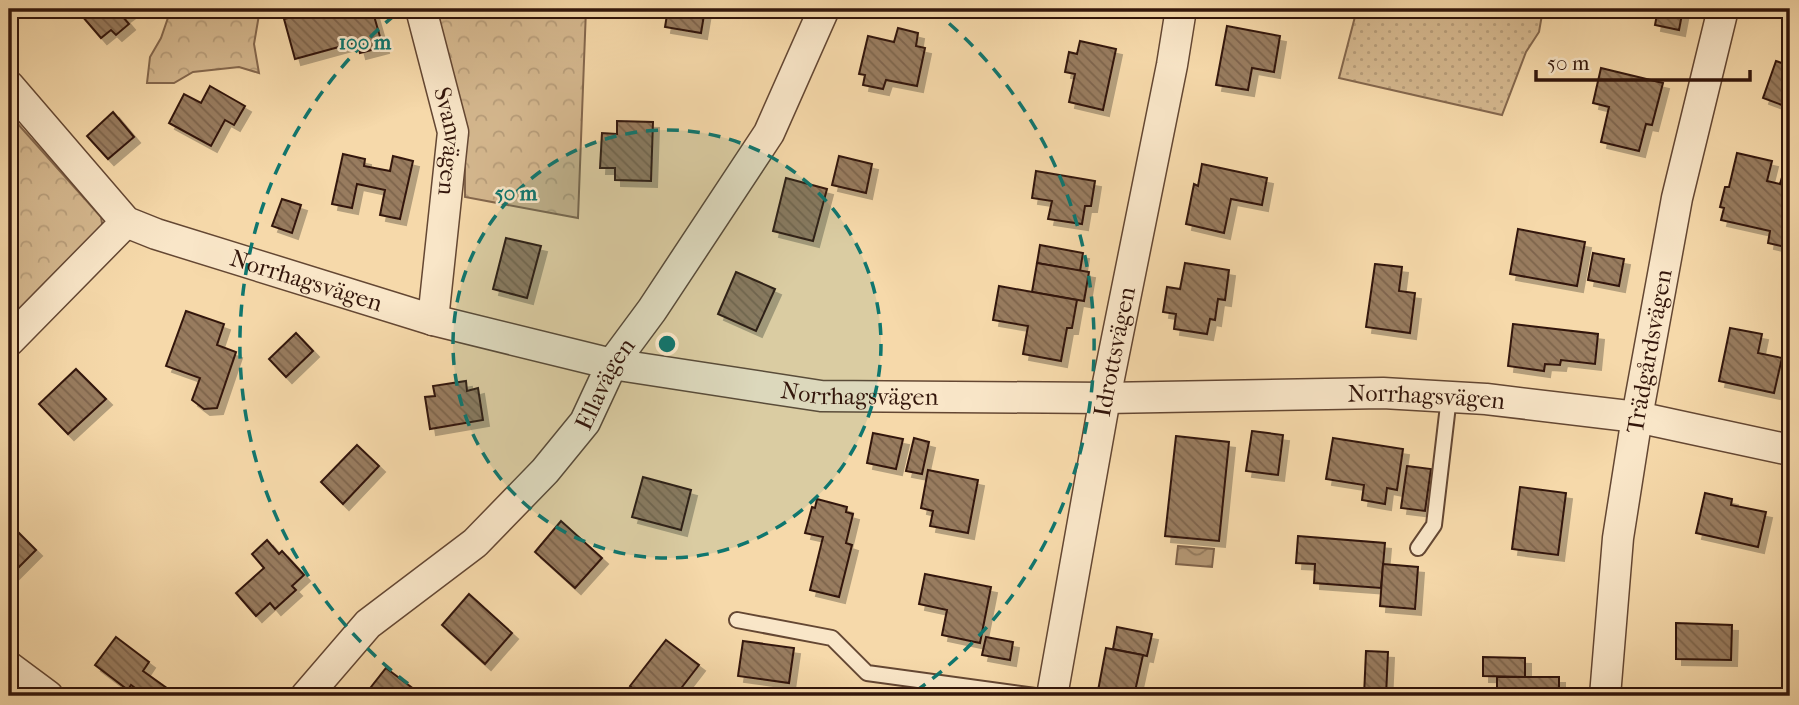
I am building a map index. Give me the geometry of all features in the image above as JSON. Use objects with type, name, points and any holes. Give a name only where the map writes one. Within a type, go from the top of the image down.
[{"type":"street","name":"Svanvägen","points":[[421,9],[453,132],[433,320]]},
{"type":"street","name":"Ellavägen","points":[[306,696],[368,624],[475,543],[545,471],[585,422],[612,364],[652,310],[769,133],[824,9]]},
{"type":"street","name":"Idrottsvägen","points":[[1052,696],[1105,398],[1181,9]]},
{"type":"street","name":"Trädgårdsvägen","points":[[1605,696],[1618,538],[1637,417],[1677,198],[1723,9]]},
{"type":"street","name":"Norrhagsvägen","points":[[9,86],[126,222],[156,234],[433,320],[612,364],[821,396],[1105,398],[1382,393],[1486,399],[1637,417],[1790,450]]},
{"type":"street","points":[[9,341],[126,222]]},
{"type":"street","points":[[9,667],[48,696]]},
{"type":"lane","points":[[1418,548],[1434,526],[1449,397]]},
{"type":"lane","points":[[737,620],[832,638],[867,673],[1035,696]]},
{"type":"green space","points":[[171,9],[260,9],[254,44],[259,73],[239,67],[193,72],[174,83],[147,83],[150,57],[161,38]]},
{"type":"green space","points":[[428,9],[586,9],[578,218],[465,197],[465,160]]},
{"type":"green space","points":[[1357,9],[1543,9],[1539,32],[1526,52],[1502,115],[1339,78]]},
{"type":"green space","points":[[9,114],[101,217],[103,229],[9,331]]},
{"type":"water","points":[[1178,546],[1214,549],[1212,567],[1176,564]]},
{"type":"building","points":[[76,9],[134,9],[123,17],[129,24],[116,35],[111,30],[101,38]]},
{"type":"building","points":[[323,9],[372,9],[383,47],[360,53],[357,42],[295,59],[284,19]]},
{"type":"building","points":[[668,9],[705,9],[701,33],[665,27]]},
{"type":"building","points":[[1658,9],[1683,9],[1679,30],[1655,25]]},
{"type":"building","points":[[1227,26],[1280,36],[1274,72],[1252,68],[1248,90],[1216,85]]},
{"type":"building","points":[[898,28],[918,33],[916,46],[925,48],[917,86],[886,80],[883,89],[863,85],[865,75],[859,74],[868,36],[894,42]]},
{"type":"building","points":[[1080,41],[1116,49],[1103,110],[1069,102],[1075,74],[1065,72],[1069,52],[1077,54]]},
{"type":"building","points":[[1776,61],[1790,66],[1790,108],[1763,98]]},
{"type":"building","points":[[1601,68],[1663,83],[1652,125],[1646,124],[1639,151],[1601,142],[1609,107],[1593,103]]},
{"type":"building","points":[[210,86],[245,106],[234,125],[225,120],[211,146],[169,123],[184,94],[201,103]]},
{"type":"building","points":[[113,112],[134,137],[108,159],[87,136]]},
{"type":"building","points":[[617,121],[653,122],[651,181],[615,180],[615,168],[600,168],[602,133],[617,134]]},
{"type":"building","points":[[1737,153],[1772,161],[1767,181],[1780,184],[1783,174],[1790,176],[1790,248],[1768,243],[1770,231],[1721,220],[1724,208],[1720,207],[1725,187],[1729,187]]},
{"type":"building","points":[[343,154],[365,159],[364,166],[390,171],[393,156],[413,161],[400,219],[380,215],[385,190],[357,184],[352,208],[332,204]]},
{"type":"building","points":[[839,156],[872,164],[866,193],[832,185]]},
{"type":"building","points":[[1202,164],[1267,178],[1262,205],[1231,199],[1224,233],[1186,224],[1194,184],[1198,186]]},
{"type":"building","points":[[1036,171],[1095,181],[1091,206],[1085,206],[1082,224],[1048,219],[1052,201],[1032,198]]},
{"type":"building","points":[[786,178],[827,189],[813,241],[773,231]]},
{"type":"building","points":[[282,199],[301,205],[292,233],[272,226]]},
{"type":"building","points":[[1518,229],[1585,242],[1577,286],[1510,274]]},
{"type":"building","points":[[506,238],[541,246],[527,298],[493,289]]},
{"type":"building","points":[[1040,245],[1083,253],[1080,271],[1037,263]]},
{"type":"building","points":[[1593,253],[1624,259],[1619,286],[1588,280]]},
{"type":"building","points":[[1037,263],[1089,272],[1084,301],[1032,292]]},
{"type":"building","points":[[1185,263],[1229,270],[1225,300],[1218,299],[1215,320],[1210,319],[1207,334],[1174,329],[1176,314],[1163,312],[1167,287],[1180,289]]},
{"type":"building","points":[[1375,264],[1402,267],[1399,291],[1415,293],[1410,333],[1366,327]]},
{"type":"building","points":[[736,272],[775,289],[756,331],[718,314]]},
{"type":"building","points":[[999,286],[1077,300],[1072,328],[1067,328],[1061,361],[1023,354],[1028,326],[993,320]]},
{"type":"building","points":[[186,311],[224,324],[217,345],[236,352],[217,408],[204,409],[192,400],[200,378],[166,366]]},
{"type":"building","points":[[1513,324],[1598,334],[1595,364],[1561,360],[1560,365],[1545,364],[1544,371],[1508,366]]},
{"type":"building","points":[[1730,328],[1762,334],[1758,353],[1782,358],[1774,393],[1719,381]]},
{"type":"building","points":[[296,333],[313,351],[286,377],[269,359]]},
{"type":"building","points":[[76,369],[106,399],[68,434],[39,404]]},
{"type":"building","points":[[466,381],[467,391],[478,388],[483,420],[430,429],[425,397],[435,396],[433,386]]},
{"type":"building","points":[[1252,431],[1283,435],[1278,475],[1246,471]]},
{"type":"building","points":[[873,433],[903,439],[896,469],[867,463]]},
{"type":"building","points":[[1176,436],[1229,442],[1219,541],[1165,536]]},
{"type":"building","points":[[914,438],[929,442],[922,474],[906,471]]},
{"type":"building","points":[[1333,438],[1403,449],[1397,490],[1387,488],[1385,504],[1362,500],[1364,485],[1326,479]]},
{"type":"building","points":[[357,445],[379,466],[343,504],[321,482]]},
{"type":"building","points":[[1407,466],[1431,469],[1425,511],[1401,508]]},
{"type":"building","points":[[928,470],[978,480],[968,533],[930,526],[933,511],[921,508]]},
{"type":"building","points":[[643,477],[691,490],[681,530],[632,517]]},
{"type":"building","points":[[1520,487],[1566,493],[1558,555],[1512,549]]},
{"type":"building","points":[[1705,493],[1732,499],[1731,505],[1766,512],[1758,547],[1696,533]]},
{"type":"building","points":[[817,499],[847,507],[846,512],[853,514],[846,543],[852,545],[839,597],[810,590],[823,537],[805,533]]},
{"type":"building","points":[[561,521],[602,558],[575,588],[535,552]]},
{"type":"building","points":[[9,523],[36,550],[9,577]]},
{"type":"building","points":[[1298,536],[1385,543],[1381,588],[1314,583],[1315,564],[1296,563]]},
{"type":"building","points":[[267,540],[279,554],[282,551],[304,575],[292,586],[296,590],[275,609],[270,603],[256,616],[236,593],[264,568],[252,554]]},
{"type":"building","points":[[1383,564],[1418,567],[1415,609],[1380,606]]},
{"type":"building","points":[[925,574],[991,587],[980,643],[942,635],[947,610],[919,604]]},
{"type":"building","points":[[469,594],[512,633],[485,664],[442,625]]},
{"type":"building","points":[[1676,623],[1732,625],[1731,660],[1676,659]]},
{"type":"building","points":[[1117,627],[1152,634],[1147,656],[1113,649]]},
{"type":"building","points":[[116,637],[149,662],[143,671],[178,696],[146,696],[131,685],[128,690],[95,665]]},
{"type":"building","points":[[986,637],[1013,642],[1010,660],[982,655]]},
{"type":"building","points":[[666,640],[699,665],[679,691],[685,696],[642,696],[630,686]]},
{"type":"building","points":[[743,641],[794,648],[789,683],[738,676]]},
{"type":"building","points":[[1106,648],[1143,655],[1134,696],[1097,696]]},
{"type":"building","points":[[1366,651],[1388,652],[1386,696],[1364,696]]},
{"type":"building","points":[[1483,657],[1525,658],[1525,677],[1483,676]]},
{"type":"building","points":[[386,668],[423,696],[383,696],[371,687]]},
{"type":"building","points":[[1497,677],[1559,677],[1559,696],[1497,696]]}]
